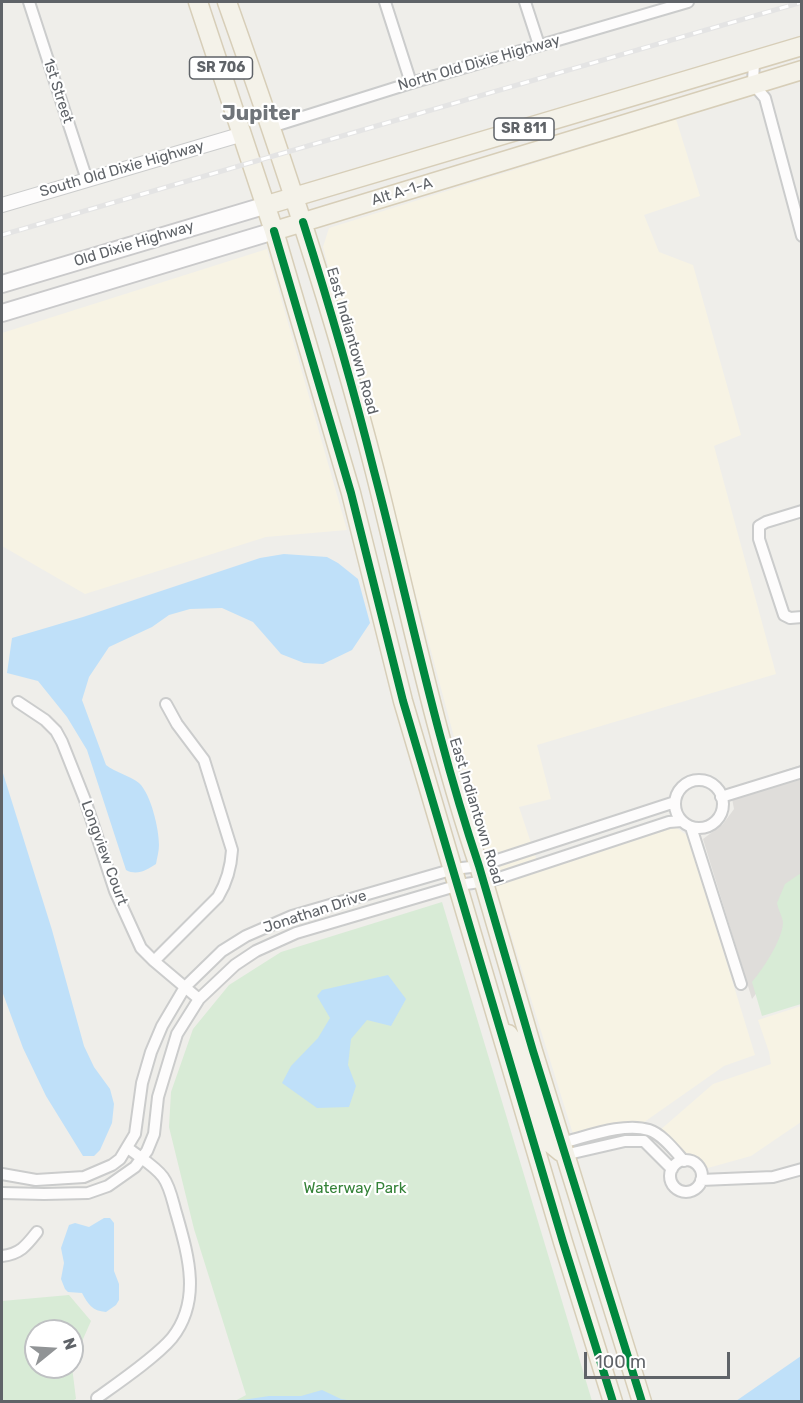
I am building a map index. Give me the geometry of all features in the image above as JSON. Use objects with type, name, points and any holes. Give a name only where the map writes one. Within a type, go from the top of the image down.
[{"type":"main road","name":"SR 706","points":[[198,2],[267,205],[351,493],[403,701],[563,1242],[613,1401]]},
{"type":"main road","name":"SR 706","points":[[226,4],[303,222]]},
{"type":"main road","name":"Alt A-1-A","points":[[267,205],[801,46]]},
{"type":"main road","name":"Alt A-1-A","points":[[2,313],[801,70]]},
{"type":"main road","points":[[513,157],[541,134],[602,116],[620,100]]},
{"type":"main road","name":"Old Dixie Highway","points":[[2,284],[267,205]]},
{"type":"main road","name":"East Indiantown Road","points":[[303,222],[327,298],[378,486],[462,817],[586,1226],[642,1401]]},
{"type":"main road","points":[[351,493],[378,486]]},
{"type":"main road","points":[[497,1021],[515,1042],[522,1057],[544,1132],[550,1143],[563,1149]]},
{"type":"street","name":"1st Street","points":[[29,2],[87,180]]},
{"type":"street","points":[[385,2],[411,83]]},
{"type":"street","points":[[525,2],[539,45]]},
{"type":"street","name":"North Old Dixie Highway","points":[[271,127],[666,5],[688,2]]},
{"type":"street","points":[[754,60],[753,84],[765,98],[801,236]]},
{"type":"street","name":"South Old Dixie Highway","points":[[2,205],[243,134]]},
{"type":"street","points":[[801,511],[759,526],[759,539],[784,615],[790,618],[801,617]]},
{"type":"street","name":"Longview Court","points":[[18,702],[45,720],[56,731],[62,742],[85,800],[115,891],[141,948],[199,999]]},
{"type":"street","points":[[154,961],[218,897],[225,886],[232,849],[204,760],[177,724],[166,704]]},
{"type":"street","points":[[721,797],[801,772]]},
{"type":"street","points":[[456,877],[481,874],[669,822],[687,824],[703,828],[714,823],[722,808],[721,797],[711,784],[695,781],[681,788],[675,802],[676,812],[687,824],[741,984]]},
{"type":"street","points":[[481,874],[675,802]]},
{"type":"street","name":"Jonathan Drive","points":[[2,1174],[36,1180],[84,1177],[120,1159],[135,1134],[142,1083],[162,1026],[185,987],[222,951],[271,924],[456,877],[481,874]]},
{"type":"street","name":"Jonathan Drive","points":[[2,1192],[88,1193],[108,1186],[125,1175],[141,1159],[154,1134],[161,1082],[177,1034],[199,999],[235,965],[277,941],[456,877]]},
{"type":"street","points":[[563,1149],[624,1127],[650,1130],[669,1144],[684,1161]]},
{"type":"street","points":[[563,1149],[625,1141],[644,1141],[672,1169]]},
{"type":"street","points":[[97,1398],[171,1339],[183,1320],[190,1297],[191,1276],[185,1244],[169,1188],[162,1176],[128,1148]]},
{"type":"street","points":[[684,1161],[698,1166],[701,1180],[696,1189],[691,1191],[680,1191],[672,1185],[670,1174],[672,1169],[684,1161]]},
{"type":"street","points":[[701,1180],[773,1177],[801,1169]]},
{"type":"street","points":[[2,1256],[14,1254],[23,1249],[37,1232]]},
{"type":"shaded area","points":[[676,119],[700,196],[644,215],[659,252],[693,265],[741,435],[714,446],[776,674],[537,745],[551,799],[519,807],[540,870],[674,826],[688,836],[755,1055],[724,1066],[640,1125],[573,1134],[481,838],[323,247],[329,228]]},
{"type":"shaded area","points":[[267,249],[347,530],[266,537],[85,594],[2,546],[2,333]]},
{"type":"shaded area","points":[[801,765],[801,935],[752,999],[703,839],[723,824],[734,809],[730,788]]},
{"type":"shaded area","points":[[801,1006],[801,1122],[751,1156],[697,1171],[659,1131],[713,1084],[771,1064],[758,1020]]},
{"type":"green space","points":[[801,873],[801,1004],[762,1016],[752,982],[767,962],[780,937],[783,922],[777,903],[785,884]]},
{"type":"green space","name":"Waterway Park","points":[[442,902],[592,1401],[235,1401],[246,1395],[194,1229],[169,1127],[171,1092],[193,1029],[229,985],[281,952]]},
{"type":"green space","points":[[69,1295],[91,1321],[84,1337],[84,1319],[24,1319],[24,1379],[74,1379],[76,1399],[70,1402],[2,1401],[2,1301]]},
{"type":"water","points":[[284,554],[327,557],[358,579],[370,623],[352,650],[323,664],[304,663],[281,654],[253,622],[222,608],[190,609],[169,615],[152,627],[109,647],[89,677],[82,700],[106,765],[135,780],[143,788],[151,803],[158,830],[159,847],[156,864],[145,870],[130,872],[126,870],[87,750],[67,717],[38,681],[7,673],[12,638],[83,617],[260,558]]},
{"type":"water","points":[[2,770],[52,930],[84,1046],[94,1067],[110,1089],[114,1104],[112,1123],[100,1150],[94,1156],[83,1156],[46,1096],[23,1048],[2,991]]},
{"type":"water","points":[[388,975],[406,999],[391,1026],[367,1020],[351,1039],[348,1065],[356,1086],[349,1107],[317,1108],[282,1083],[291,1066],[318,1038],[330,1018],[317,996],[322,990]]},
{"type":"water","points":[[104,1218],[110,1218],[114,1223],[114,1271],[119,1284],[119,1300],[106,1312],[91,1306],[82,1293],[68,1292],[61,1279],[64,1263],[61,1248],[69,1225],[75,1223],[89,1227]]},
{"type":"water","points":[[801,1356],[801,1401],[736,1401]]},
{"type":"water","points":[[322,1390],[341,1399],[354,1401],[236,1401],[269,1396],[301,1396]]},
{"type":"railway","points":[[2,235],[802,2]]},
{"type":"cycle path","points":[[303,222],[358,408],[423,669],[463,817],[642,1402]]},
{"type":"cycle path","points":[[274,231],[351,493],[403,701],[563,1242],[613,1402]]},
{"type":"district","name":"Jupiter","points":[[261,114]]}]
